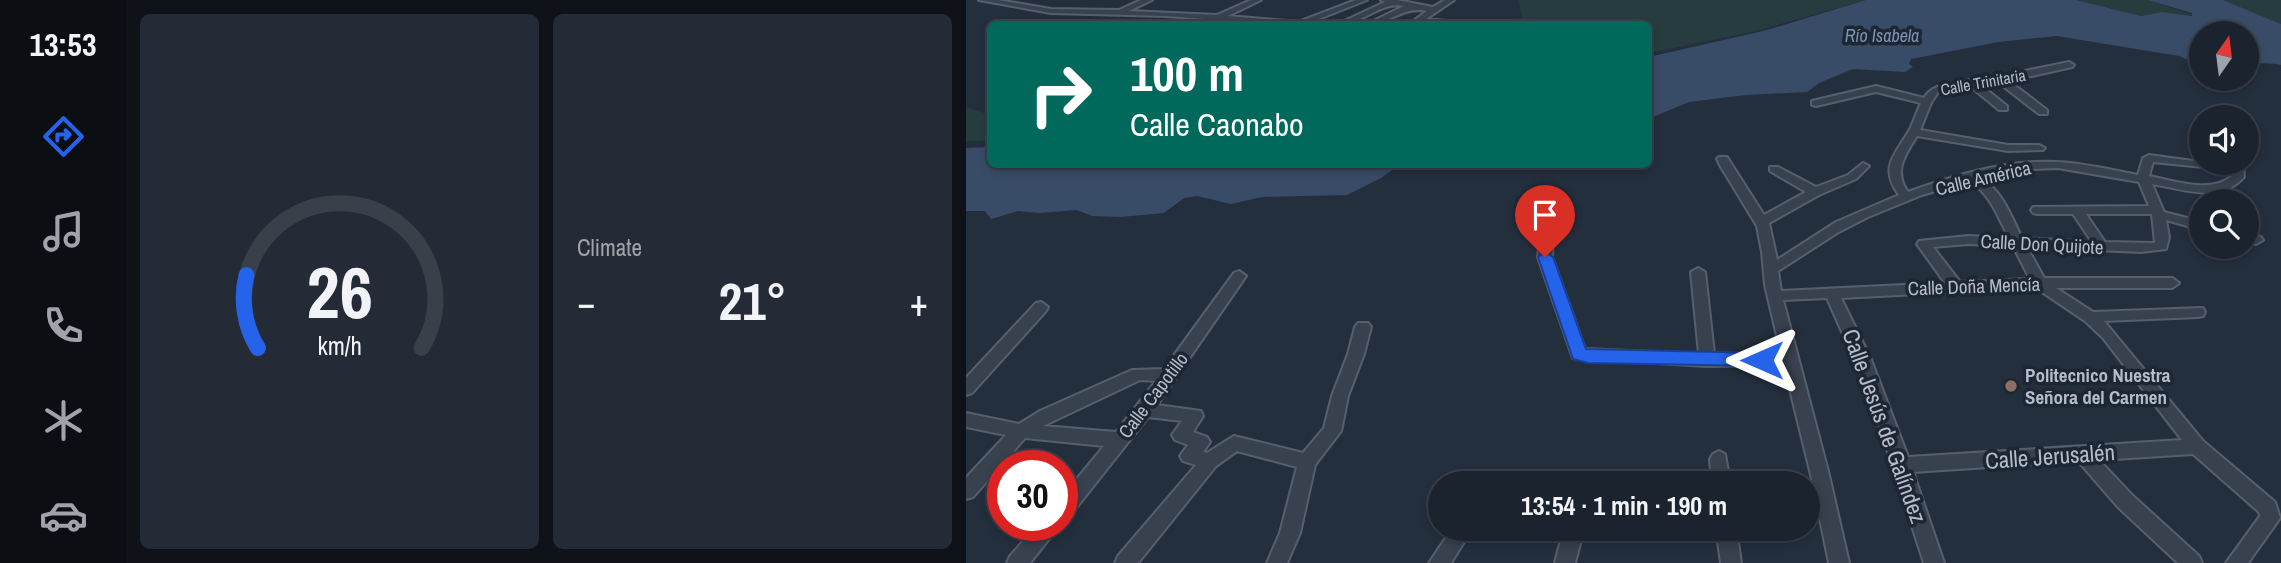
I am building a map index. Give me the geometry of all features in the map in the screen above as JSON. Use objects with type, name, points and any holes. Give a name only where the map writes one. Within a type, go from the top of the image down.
[{"type":"street","points":[[983,0],[1013,7],[1051,11],[1117,12],[1259,21]]},
{"type":"street","points":[[1013,7],[1033,0]]},
{"type":"street","points":[[1117,12],[1148,0]]},
{"type":"street","points":[[1219,18],[1257,0]]},
{"type":"street","points":[[1307,21],[1363,0]]},
{"type":"street","points":[[1418,21],[1448,0]]},
{"type":"street","points":[[1348,21],[1387,1],[1457,21]]},
{"type":"street","points":[[1378,21],[1411,6]]},
{"type":"street","name":"Calle Trinitaria","points":[[1907,198],[1897,183],[1895,161],[1914,132],[1926,101],[1935,90],[2069,65]]},
{"type":"street","points":[[2000,79],[2043,112]]},
{"type":"street","points":[[1971,82],[2003,108]]},
{"type":"street","points":[[1816,103],[1876,89],[1926,101]]},
{"type":"street","points":[[1914,132],[2008,148],[2039,148]]},
{"type":"street","points":[[2157,212],[2143,177],[2149,158],[2189,162]]},
{"type":"street","points":[[1723,159],[1730,177],[1762,222],[1790,359],[1839,563]]},
{"type":"street","name":"Calle América","points":[[1771,262],[1841,225],[1907,198],[1971,177],[2048,164],[2143,177],[2210,190],[2226,187],[2238,175]]},
{"type":"street","points":[[1762,222],[1815,191],[1852,177],[1863,166]]},
{"type":"street","points":[[1774,169],[1815,191]]},
{"type":"street","points":[[1971,177],[1983,184],[1996,200],[2039,282],[2090,317],[2108,334],[2197,446],[2268,508],[2270,518],[2236,563]]},
{"type":"street","points":[[1549,201],[1545,257],[1579,354],[1707,360],[1790,359]]},
{"type":"street","points":[[2076,209],[2102,247]]},
{"type":"street","points":[[2037,210],[2157,212],[2189,222]]},
{"type":"street","name":"Calle Don Quijote","points":[[1955,286],[1924,244],[1955,241],[2156,248],[2162,243],[2157,212]]},
{"type":"street","points":[[1698,272],[1707,360]]},
{"type":"street","name":"Calle Capotillo","points":[[1078,491],[1144,410],[1239,276]]},
{"type":"street","name":"Calle Doña Mencía","points":[[1776,296],[2039,282],[2172,283]]},
{"type":"street","name":"Calle Jesús de Galíndez","points":[[1831,292],[1850,327],[1902,465],[1934,563]]},
{"type":"street","points":[[966,389],[1041,307]]},
{"type":"street","points":[[2090,317],[2197,312]]},
{"type":"street","points":[[1277,563],[1290,533],[1307,462],[1332,432],[1340,396],[1363,327]]},
{"type":"street","points":[[966,491],[1021,431],[1124,379],[1138,374],[1168,375]]},
{"type":"street","points":[[1144,410],[1195,416],[1181,435],[1201,442],[1189,456],[1210,461]]},
{"type":"street","points":[[966,420],[1021,431],[1120,440]]},
{"type":"street","points":[[1125,563],[1210,461],[1234,443],[1307,462]]},
{"type":"street","name":"Calle Jerusalén","points":[[1902,465],[2197,446]]},
{"type":"street","points":[[2083,454],[2125,501],[2192,563]]},
{"type":"street","points":[[1719,459],[1720,471]]},
{"type":"street","points":[[1017,563],[1036,541]]},
{"type":"street","points":[[1565,563],[1571,541]]},
{"type":"street","points":[[1728,541],[1731,563]]},
{"type":"street","points":[[1439,563],[1454,542]]},
{"type":"green space","points":[[1518,0],[1866,0],[1752,32],[1652,52],[1652,21],[1476,21],[1523,18]]},
{"type":"green space","points":[[2076,0],[2148,0],[2194,15],[2155,13],[2141,16]]},
{"type":"green space","points":[[2223,0],[2281,0],[2281,24]]},
{"type":"green space","points":[[966,107],[987,114],[987,141],[966,141]]},
{"type":"water","name":"Río Isabela","points":[[1866,0],[2076,0],[2141,16],[2162,12],[2192,16],[2192,13],[2148,0],[2223,0],[2281,24],[2281,65],[2259,64],[2259,21],[2189,21],[2189,60],[2179,56],[2057,36],[1998,42],[1911,59],[1909,64],[1913,67],[1905,72],[1853,69],[1819,83],[1807,92],[1746,95],[1689,102],[1653,117],[1652,56],[1767,30]]},
{"type":"water","points":[[987,147],[987,168],[1395,168],[1347,195],[1262,197],[1231,204],[1197,196],[1184,198],[1164,213],[1121,217],[1092,216],[1077,210],[1039,213],[1018,211],[991,219],[985,211],[966,211],[966,148]]},
{"type":"place","name":"Politecnico Nuestra Señora del Carmen","points":[[2011,386]]},
{"type":"route","points":[[1545,257],[1579,354],[1762,360]]}]
